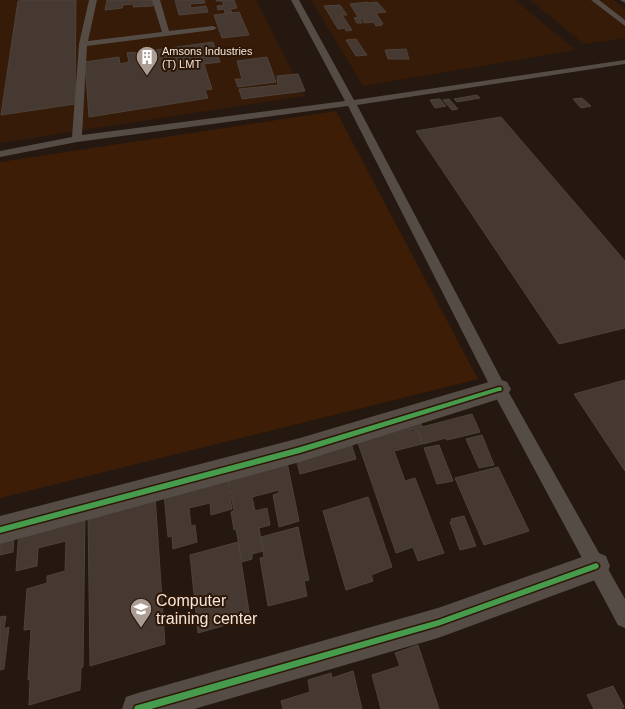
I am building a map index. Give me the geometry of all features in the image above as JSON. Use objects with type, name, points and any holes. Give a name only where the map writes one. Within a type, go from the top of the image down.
[{"type":"street","points":[[0,530],[300,450],[499,390]]},
{"type":"street","points":[[138,709],[438,623],[596,566]]},
{"type":"lane","points":[[77,139],[83,44],[93,0]]},
{"type":"lane","points":[[156,0],[166,34]]},
{"type":"lane","points":[[295,0],[351,103],[499,390],[625,618]]},
{"type":"lane","points":[[595,0],[625,24]]},
{"type":"lane","points":[[83,44],[213,28]]},
{"type":"lane","points":[[0,154],[77,139],[351,103],[625,62]]},
{"type":"shaded area","name":"Amsons Industries (T) LMT","points":[[0,0],[256,0],[305,96],[0,143]]},
{"type":"shaded area","points":[[311,0],[515,0],[576,50],[363,86]]},
{"type":"shaded area","points":[[530,0],[613,0],[625,8],[625,38],[584,44]]},
{"type":"shaded area","points":[[336,111],[478,379],[0,498],[0,162]]},
{"type":"building","points":[[76,0],[75,104],[1,115],[18,1]]},
{"type":"building","points":[[107,0],[153,0],[153,6],[133,7],[134,4],[123,5],[122,8],[105,10]]},
{"type":"building","name":"Amsons Industries (T) LMT","points":[[175,0],[204,0],[205,3],[190,4],[191,8],[206,6],[208,12],[179,15]]},
{"type":"building","name":"Amsons Industries (T) LMT","points":[[216,0],[234,0],[237,8],[230,9],[232,12],[225,13],[224,9],[218,10],[217,6],[224,5],[222,1]]},
{"type":"building","points":[[377,2],[386,12],[376,13],[383,24],[381,24],[382,25],[376,26],[374,22],[364,23],[362,18],[360,18],[362,23],[357,23],[354,18],[358,17],[350,4]]},
{"type":"building","points":[[340,5],[347,15],[342,15],[352,30],[346,31],[345,28],[338,29],[324,6]]},
{"type":"building","name":"Amsons Industries (T) LMT","points":[[239,12],[249,35],[222,38],[214,15]]},
{"type":"building","points":[[356,39],[367,55],[356,56],[346,40]]},
{"type":"building","name":"Amsons Industries (T) LMT","points":[[213,42],[220,62],[204,64],[212,89],[205,90],[208,98],[89,117],[85,62],[119,57],[120,64],[129,62],[127,53]]},
{"type":"building","points":[[406,49],[409,59],[388,59],[385,50]]},
{"type":"building","name":"Amsons Industries (T) LMT","points":[[267,57],[276,82],[238,87],[235,79],[242,79],[237,61]]},
{"type":"building","points":[[298,74],[305,91],[242,99],[239,89],[278,85],[277,76]]},
{"type":"building","points":[[477,95],[480,98],[457,102],[454,99]]},
{"type":"building","points":[[582,98],[591,106],[581,108],[573,99]]},
{"type":"building","points":[[440,99],[446,106],[435,108],[430,100]]},
{"type":"building","points":[[449,99],[458,109],[452,110],[443,100]]},
{"type":"building","points":[[501,117],[625,261],[625,328],[559,344],[416,131]]},
{"type":"building","points":[[625,380],[625,471],[574,394]]},
{"type":"building","points":[[472,414],[480,432],[423,444],[417,429],[411,430],[408,422],[419,419],[422,427]]},
{"type":"building","points":[[409,427],[411,432],[417,430],[422,444],[394,451],[405,481],[415,478],[444,553],[418,561],[413,547],[396,553],[357,440]]},
{"type":"building","points":[[482,435],[494,465],[479,468],[466,439]]},
{"type":"building","points":[[351,443],[356,459],[300,474],[296,458]]},
{"type":"building","points":[[439,445],[453,481],[437,484],[424,448]]},
{"type":"building","points":[[287,462],[299,521],[279,527],[273,495],[279,493],[279,490],[252,497],[255,511],[267,508],[270,525],[259,528],[263,551],[252,554],[252,559],[242,562],[236,529],[234,530],[231,512],[234,511],[228,478]]},
{"type":"building","points":[[498,467],[529,531],[484,545],[455,478]]},
{"type":"building","points":[[227,477],[232,509],[211,515],[210,503],[189,508],[191,526],[195,525],[197,542],[173,549],[172,536],[168,537],[164,493]]},
{"type":"building","points":[[155,495],[165,644],[90,666],[88,512]]},
{"type":"building","points":[[368,497],[392,567],[371,575],[373,581],[346,590],[323,511]]},
{"type":"building","points":[[85,515],[83,667],[81,668],[80,690],[29,705],[30,679],[28,680],[31,629],[24,630],[27,589],[47,583],[47,576],[65,571],[66,541],[38,548],[37,566],[16,571],[19,531]]},
{"type":"building","points":[[464,516],[476,546],[460,550],[450,522],[452,521],[451,519]]},
{"type":"building","points":[[298,527],[309,580],[304,581],[307,596],[268,606],[260,558],[264,557],[261,537]]},
{"type":"building","points":[[14,533],[13,552],[0,555],[0,537]]},
{"type":"building","points":[[238,542],[250,618],[198,633],[190,555]]},
{"type":"building","points":[[6,616],[4,629],[9,627],[4,669],[0,670],[0,617]]},
{"type":"building","points":[[418,645],[439,709],[381,709],[372,675],[400,666],[395,653]]},
{"type":"building","points":[[353,671],[362,709],[283,709],[281,701],[310,692],[308,680],[331,673],[332,678]]},
{"type":"building","points":[[613,686],[624,707],[621,709],[594,709],[587,695]]},
{"type":"cycle path","points":[[0,530],[300,450],[499,389]]},
{"type":"cycle path","points":[[138,709],[438,623],[596,566]]},
{"type":"place","name":"Amsons Industries (T) LMT","points":[[147,76]]},
{"type":"place","name":"Computer training center","points":[[141,628]]}]
